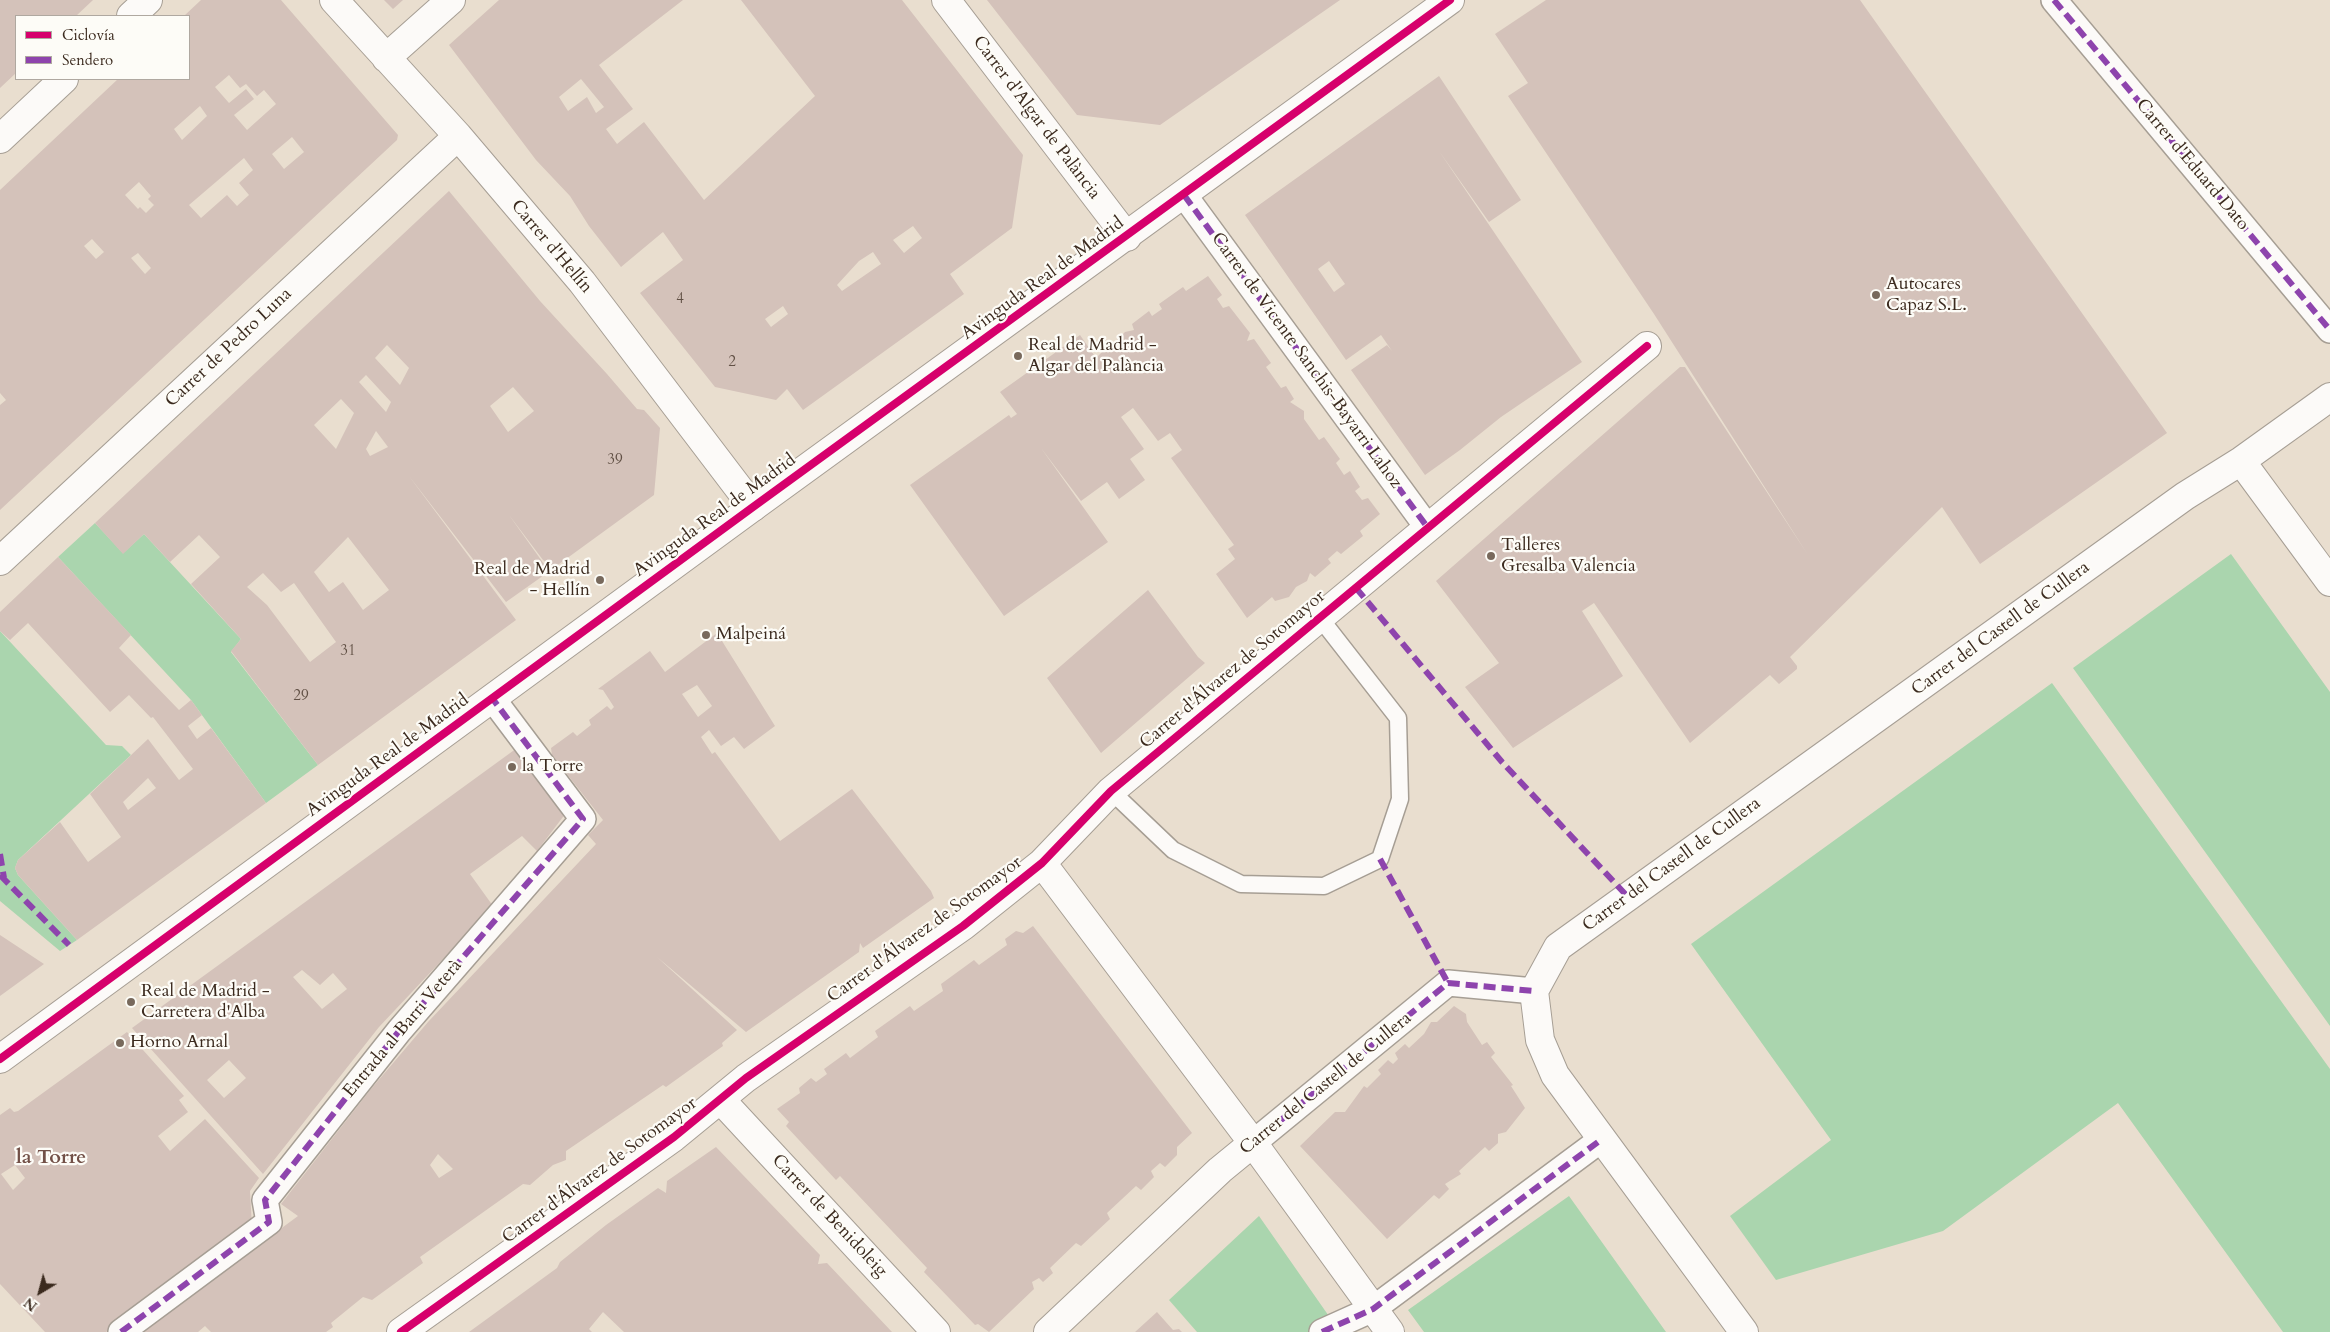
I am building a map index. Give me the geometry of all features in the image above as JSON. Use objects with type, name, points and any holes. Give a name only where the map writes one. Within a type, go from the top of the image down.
[{"type":"street","points":[[132,15],[148,0]]},
{"type":"street","name":"Carrer d'Hellín","points":[[334,0],[458,136],[582,282],[753,506]]},
{"type":"street","points":[[386,58],[451,0]]},
{"type":"street","name":"Carrer d'Algar de Palància","points":[[946,0],[1127,237]]},
{"type":"street","name":"Avinguda Real de Madrid","points":[[0,1059],[753,506],[1127,237],[1450,0]]},
{"type":"street","name":"Carrer d'Eduard Dato","points":[[2054,0],[2330,330]]},
{"type":"street","points":[[0,139],[63,80]]},
{"type":"street","name":"Carrer de Pedro Luna","points":[[0,561],[458,136]]},
{"type":"street","name":"Carrer de Vicente Sanchis-Bayarri Lahoz","points":[[1184,195],[1428,528]]},
{"type":"street","name":"Carrer d'Álvarez de Sotomayor","points":[[401,1332],[721,1100],[746,1078],[963,926],[1042,863],[1111,791],[1647,346]]},
{"type":"street","name":"Carrer del Castell de Cullera","points":[[1048,1332],[1220,1170],[1448,983],[1534,991],[1558,947],[2178,502],[2241,461],[2330,397]]},
{"type":"street","points":[[2241,461],[2330,582]]},
{"type":"street","name":"Entrada al Barri Veterà","points":[[121,1332],[269,1222],[265,1200],[271,1192],[399,1031],[583,819],[492,698]]},
{"type":"street","points":[[1042,863],[1253,1143],[1390,1332]]},
{"type":"street","points":[[1534,991],[1540,1040],[1555,1075],[1744,1332]]},
{"type":"street","name":"Carrer de Benidoleig","points":[[721,1100],[936,1332]]},
{"type":"street","points":[[1322,1332],[1373,1309],[1602,1139]]},
{"type":"lane","points":[[1111,791],[1173,850],[1241,884],[1324,886],[1380,859],[1400,799],[1398,718],[1320,618]]},
{"type":"green space","points":[[95,523],[123,553],[144,534],[241,639],[231,652],[318,765],[266,803],[191,700],[58,557]]},
{"type":"green space","points":[[2231,554],[2330,692],[2330,1026],[2073,668]]},
{"type":"green space","points":[[0,631],[106,745],[122,746],[131,755],[18,860],[15,868],[18,875],[77,940],[60,951],[0,901]]},
{"type":"green space","points":[[2052,683],[2330,1069],[2330,1332],[2283,1332],[2118,1103],[1943,1231],[1776,1280],[1730,1216],[1831,1140],[1691,944]]},
{"type":"green space","points":[[1569,1196],[1666,1332],[1424,1332],[1408,1310]]},
{"type":"green space","points":[[1259,1216],[1340,1332],[1197,1332],[1169,1300]]},
{"type":"building","points":[[0,0],[93,0],[77,15],[15,15],[15,74],[0,88]]},
{"type":"building","points":[[201,0],[281,0],[398,135],[397,140],[0,510],[0,405],[6,400],[0,393],[0,190],[117,80],[190,80],[190,15],[185,15]],"holes":[[[229,75],[240,88],[246,84],[257,96],[264,90],[276,104],[247,130],[234,115],[254,99],[246,89],[229,103],[215,87]],[[200,106],[207,116],[182,140],[174,129]],[[292,137],[304,152],[284,169],[272,154]],[[244,158],[253,170],[239,183],[249,195],[237,206],[227,195],[201,218],[189,205]],[[139,182],[151,196],[148,199],[154,205],[146,213],[140,207],[138,209],[125,195]],[[92,239],[104,252],[96,259],[84,246]],[[138,253],[151,268],[145,274],[131,258]]]},
{"type":"building","points":[[384,0],[403,0],[393,9]]},
{"type":"building","points":[[499,0],[683,0],[599,65],[633,109],[606,129],[617,144],[644,122],[704,200],[815,96],[741,0],[902,0],[1023,155],[1012,228],[950,274],[964,294],[803,410],[787,389],[776,400],[715,387],[640,293],[683,260],[663,232],[621,267],[589,226],[570,196],[536,160],[449,45]],"holes":[[[581,79],[604,107],[596,113],[587,97],[568,111],[559,97]],[[913,226],[922,238],[904,253],[893,240]],[[873,252],[881,264],[842,291],[837,285],[859,261]],[[783,306],[788,314],[771,327],[765,319]]]},
{"type":"building","points":[[987,0],[1340,0],[1160,125],[1077,115]]},
{"type":"building","name":"Autocares Capaz S.L.","points":[[1546,0],[1860,0],[2167,433],[1980,564],[1942,507],[1790,657],[1797,666],[1797,669],[1779,684],[1770,675],[1690,743],[1594,603],[1582,611],[1623,676],[1513,748],[1465,687],[1499,663],[1436,581],[1680,367],[1685,367],[1808,555],[1654,314],[1508,96],[1528,83],[1495,34]]},
{"type":"building","points":[[1439,76],[1521,200],[1489,222],[1439,151],[1582,362],[1501,417],[1425,475],[1351,370],[1387,345],[1392,351],[1381,335],[1346,360],[1245,215]],"holes":[[[1329,261],[1345,284],[1334,292],[1318,269]]]},
{"type":"building","points":[[449,191],[540,301],[637,409],[644,410],[660,428],[654,495],[555,567],[543,560],[509,515],[544,564],[547,573],[506,602],[409,476],[516,620],[318,765],[231,651],[241,639],[191,584],[220,557],[199,535],[170,562],[144,534],[123,554],[95,523]],"holes":[[[387,345],[409,368],[400,385],[375,358]],[[366,375],[391,402],[386,412],[359,382]],[[513,387],[534,411],[508,432],[490,406]],[[341,399],[354,413],[336,449],[314,425]],[[376,431],[388,447],[370,456],[366,449]],[[348,537],[389,590],[363,610],[343,582],[329,592],[314,572]],[[263,573],[281,592],[294,583],[336,642],[310,662],[267,605],[247,587]]]},
{"type":"building","points":[[1208,276],[1222,295],[1217,299],[1223,308],[1229,306],[1250,333],[1247,341],[1254,339],[1271,363],[1266,367],[1281,388],[1286,386],[1294,399],[1290,402],[1304,411],[1304,419],[1319,440],[1324,437],[1340,459],[1336,463],[1344,475],[1350,471],[1360,487],[1355,491],[1362,500],[1368,498],[1380,514],[1360,531],[1363,536],[1341,554],[1337,551],[1328,559],[1331,563],[1315,577],[1310,573],[1307,581],[1296,587],[1289,597],[1275,601],[1272,597],[1247,618],[1216,574],[1235,559],[1228,549],[1234,545],[1171,458],[1182,450],[1170,433],[1158,441],[1133,408],[1121,417],[1144,449],[1130,459],[1145,480],[1119,499],[1107,482],[1081,501],[1041,448],[1108,542],[1004,616],[910,485],[1009,415],[1011,418],[1017,414],[1000,392],[1080,335],[1096,358],[1102,352],[1101,348],[1112,345],[1125,332],[1134,330],[1132,324],[1149,311],[1152,316],[1162,309],[1159,304],[1183,287],[1186,291]]},
{"type":"building","points":[[58,557],[131,635],[119,648],[179,710],[191,700],[202,715],[188,726],[197,739],[211,728],[266,803],[77,940],[18,875],[15,868],[18,860],[60,822],[88,862],[121,837],[90,794],[148,739],[179,780],[193,769],[153,717],[151,718],[129,695],[110,712],[28,623],[10,640],[0,631],[0,612]],"holes":[[[148,778],[156,788],[128,810],[123,802]]]},
{"type":"building","points":[[1148,590],[1198,657],[1205,663],[1101,753],[1047,678]]},
{"type":"building","points":[[717,633],[775,726],[744,749],[734,737],[721,746],[709,730],[701,737],[712,754],[715,752],[780,841],[852,789],[931,891],[934,898],[863,948],[860,943],[859,952],[746,1032],[657,957],[737,1030],[722,1043],[723,1046],[666,1087],[663,1085],[566,1151],[566,1160],[553,1165],[530,1185],[523,1184],[420,1257],[423,1263],[372,1300],[363,1297],[331,1323],[333,1327],[326,1332],[211,1332],[205,1326],[198,1332],[141,1332],[298,1216],[281,1204],[371,1089],[428,1022],[596,844],[588,835],[603,820],[552,755],[551,748],[573,732],[577,736],[591,725],[589,720],[607,706],[611,710],[614,707],[603,690],[598,689],[650,651],[665,672]],"holes":[[[697,685],[712,706],[698,717],[682,694]],[[438,1154],[453,1169],[439,1178],[430,1165]]]},
{"type":"building","points":[[517,748],[569,809],[537,851],[522,836],[470,874],[493,906],[379,1027],[263,1174],[132,1028]],"holes":[[[302,970],[320,985],[333,973],[347,989],[322,1009],[293,977]],[[229,1060],[246,1078],[224,1098],[207,1080]]]},
{"type":"building","points":[[1033,926],[1192,1133],[1177,1147],[1177,1155],[1165,1167],[1160,1163],[1151,1171],[1154,1177],[1141,1190],[1136,1186],[1107,1213],[1110,1219],[1081,1246],[1076,1243],[1050,1268],[1053,1273],[1043,1282],[1039,1278],[1032,1282],[1034,1289],[989,1332],[978,1324],[975,1325],[924,1272],[927,1268],[840,1176],[836,1180],[786,1126],[789,1122],[777,1109],[800,1093],[799,1088],[811,1078],[816,1082],[827,1074],[824,1069],[846,1053],[850,1058],[878,1037],[875,1031],[910,1006],[914,1011],[943,991],[941,984],[974,960],[979,965],[1007,945],[1005,939],[1016,931],[1023,933]]},
{"type":"building","points":[[0,935],[44,964],[0,996]]},
{"type":"building","points":[[1454,1006],[1466,1014],[1467,1022],[1482,1045],[1487,1042],[1495,1053],[1491,1057],[1513,1085],[1511,1086],[1525,1108],[1506,1132],[1498,1134],[1498,1143],[1489,1151],[1485,1147],[1459,1171],[1461,1174],[1445,1184],[1449,1189],[1439,1199],[1434,1195],[1387,1239],[1300,1146],[1335,1112],[1345,1112],[1364,1086],[1367,1088],[1381,1074],[1378,1070],[1388,1060],[1393,1064],[1398,1059],[1395,1053],[1405,1044],[1409,1048],[1424,1034],[1431,1022],[1437,1022]]},
{"type":"building","points":[[127,1032],[184,1096],[179,1100],[188,1112],[158,1136],[170,1151],[205,1119],[259,1178],[250,1191],[252,1227],[106,1332],[45,1332],[0,1284],[0,1115],[10,1108],[14,1112]],"holes":[[[15,1165],[25,1178],[13,1190],[1,1174]]]},
{"type":"building","points":[[716,1147],[820,1255],[818,1264],[827,1263],[892,1332],[624,1332],[603,1312],[589,1329],[592,1332],[469,1332],[557,1268],[560,1262],[606,1225],[658,1188],[666,1193],[667,1181]]},
{"type":"building","points":[[1157,1312],[1173,1330],[1179,1329],[1182,1332],[1135,1332]]},
{"type":"marked path","points":[[2054,0],[2330,330]]},
{"type":"marked path","points":[[1184,195],[1428,528]]},
{"type":"marked path","points":[[1356,588],[1502,762],[1628,897]]},
{"type":"marked path","points":[[121,1332],[269,1222],[265,1200],[399,1031],[583,819],[492,698]]},
{"type":"marked path","points":[[0,854],[4,878]]},
{"type":"marked path","points":[[1380,859],[1448,983]]},
{"type":"marked path","points":[[0,875],[69,945]]},
{"type":"marked path","points":[[1253,1143],[1448,983],[1534,991]]},
{"type":"marked path","points":[[1322,1332],[1373,1309],[1602,1139]]},
{"type":"cycle path","points":[[0,1059],[753,507],[1450,0]]},
{"type":"cycle path","points":[[401,1332],[674,1137],[746,1078],[963,926],[1042,863],[1111,791],[1647,346]]},
{"type":"place","name":"Autocares Capaz S.L.","points":[[1876,295]]},
{"type":"place","name":"Real de Madrid - Algar del Palància","points":[[1018,356]]},
{"type":"place","name":"Talleres Gresalba Valencia","points":[[1491,556]]},
{"type":"place","name":"Real de Madrid - Hellín","points":[[600,580]]},
{"type":"place","name":"Malpeiná","points":[[706,635]]},
{"type":"place","name":"la Torre","points":[[512,767]]},
{"type":"place","name":"Real de Madrid - Carretera d'Alba","points":[[131,1002]]},
{"type":"place","name":"Horno Arnal","points":[[120,1043]]},
{"type":"district","name":"la Torre","points":[[51,1158]]}]
